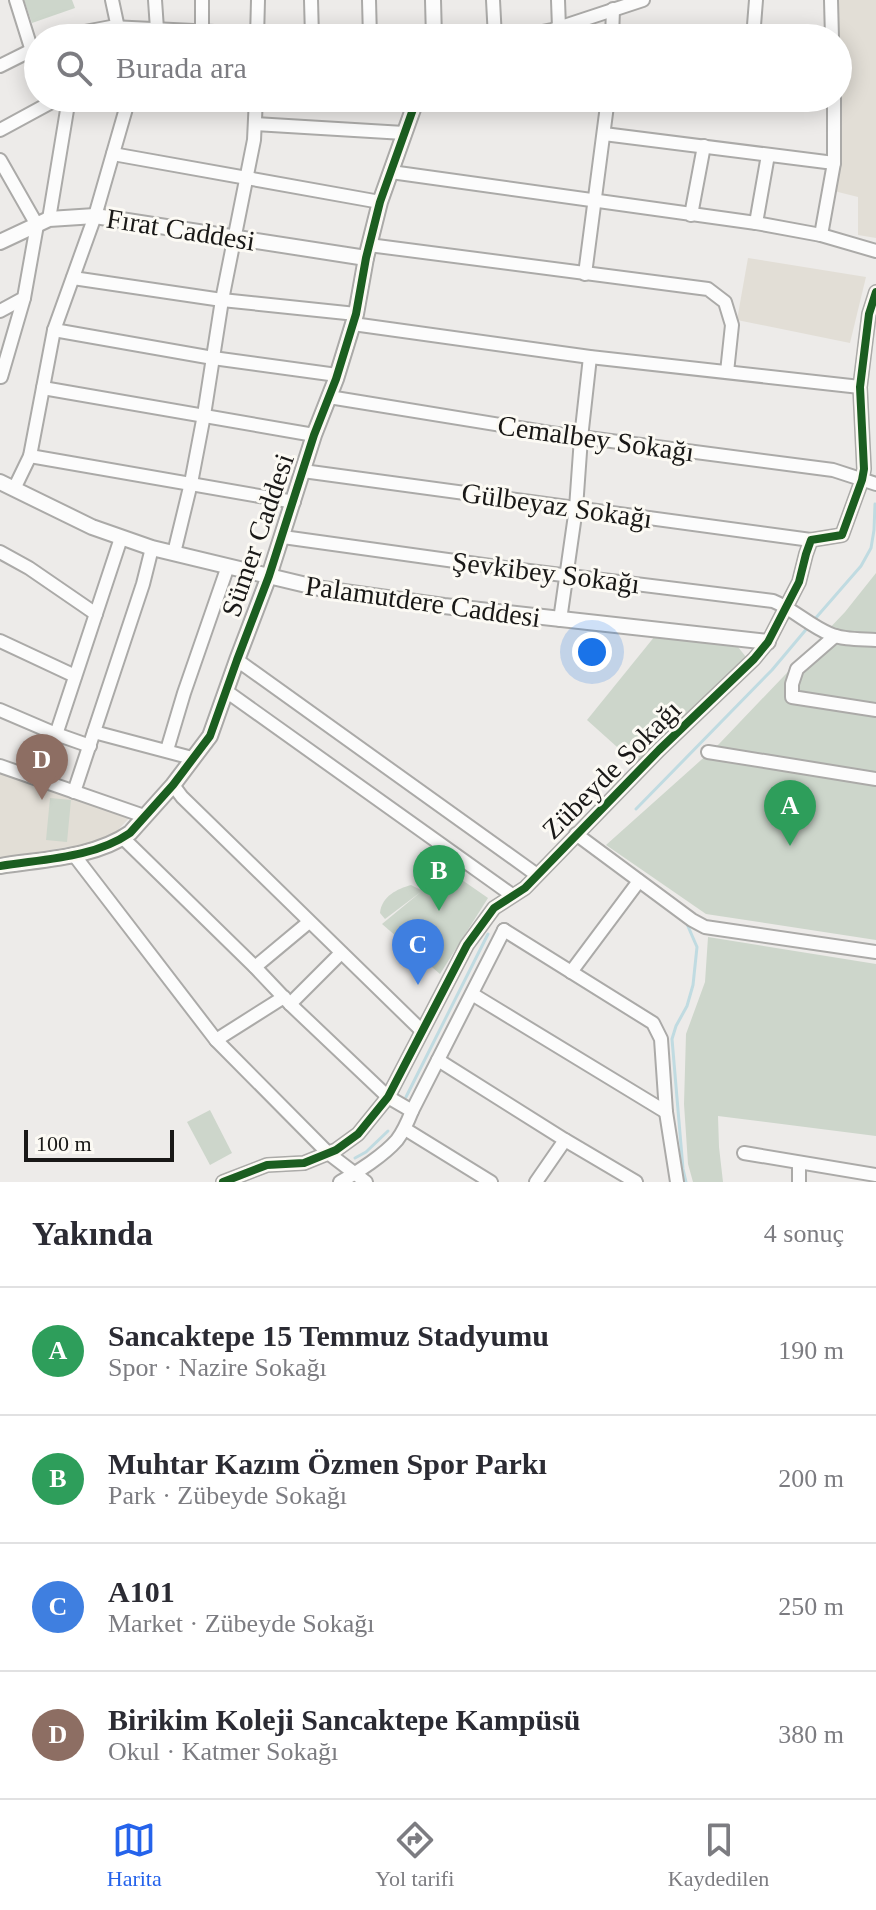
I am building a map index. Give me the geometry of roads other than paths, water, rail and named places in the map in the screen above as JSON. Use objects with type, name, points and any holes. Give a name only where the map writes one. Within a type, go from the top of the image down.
[{"type":"street","points":[[16,0],[25,24]]},
{"type":"street","points":[[112,0],[117,24]]},
{"type":"street","points":[[155,0],[157,24]]},
{"type":"street","points":[[202,0],[202,24]]},
{"type":"street","points":[[257,24],[258,0]]},
{"type":"street","points":[[311,0],[312,24]]},
{"type":"street","points":[[369,0],[370,24]]},
{"type":"street","points":[[433,0],[434,24]]},
{"type":"street","points":[[493,0],[494,24]]},
{"type":"street","points":[[558,0],[559,24]]},
{"type":"street","points":[[570,24],[643,0]]},
{"type":"street","points":[[754,24],[756,0]]},
{"type":"street","points":[[831,0],[832,24]]},
{"type":"street","points":[[0,49],[4,64],[24,54]]},
{"type":"street","points":[[0,130],[33,112]]},
{"type":"street","points":[[0,377],[43,222],[66,112]]},
{"type":"street","points":[[7,486],[30,456],[54,330],[95,216],[125,112]]},
{"type":"street","points":[[174,553],[204,415],[222,300],[254,140],[255,112]]},
{"type":"street","name":"Sümer Caddesi","points":[[0,866],[74,855],[123,838],[173,785],[210,736],[283,537],[314,435],[337,375],[354,319],[380,202],[412,112]]},
{"type":"street","points":[[585,274],[606,112]]},
{"type":"street","points":[[821,235],[834,163],[834,112]]},
{"type":"street","points":[[255,124],[404,133]]},
{"type":"street","points":[[604,134],[834,163]]},
{"type":"street","points":[[691,215],[704,146]]},
{"type":"street","points":[[113,154],[380,202]]},
{"type":"street","points":[[756,223],[768,155]]},
{"type":"street","points":[[0,160],[43,222]]},
{"type":"street","points":[[391,172],[756,223],[821,235],[876,251]]},
{"type":"street","name":"Fırat Caddesi","points":[[0,242],[43,222],[95,216],[235,238],[367,252]]},
{"type":"street","points":[[367,252],[708,289],[725,302],[732,325],[727,372]]},
{"type":"street","points":[[73,278],[590,357],[860,387]]},
{"type":"street","points":[[811,540],[842,535],[862,480],[860,387],[869,314],[876,292]]},
{"type":"street","points":[[0,311],[24,298]]},
{"type":"street","points":[[54,330],[213,358],[337,375]]},
{"type":"street","points":[[560,620],[576,508],[590,357]]},
{"type":"street","points":[[43,388],[314,435]]},
{"type":"street","name":"Cemalbey Sokağı","points":[[329,397],[581,438],[833,470],[876,484]]},
{"type":"street","points":[[30,456],[294,502]]},
{"type":"street","name":"Gülbeyaz Sokağı","points":[[303,471],[811,540]]},
{"type":"street","name":"Palamutdere Caddesi","points":[[7,486],[92,527],[152,548],[336,591],[560,620],[768,642]]},
{"type":"street","name":"Şevkibey Sokağı","points":[[283,537],[773,601],[787,606],[835,636]]},
{"type":"street","points":[[41,780],[121,538]]},
{"type":"street","name":"Zübeyde Sokağı","points":[[223,1182],[267,1165],[304,1163],[328,1153],[358,1134],[388,1097],[467,945],[494,908],[525,888],[659,750],[754,659],[768,642],[799,582],[811,540]]},
{"type":"street","points":[[74,792],[152,548]]},
{"type":"street","points":[[0,552],[96,614]]},
{"type":"street","points":[[167,750],[228,566]]},
{"type":"street","points":[[876,640],[835,636],[797,669],[792,684],[792,697],[876,710]]},
{"type":"street","points":[[0,641],[75,676]]},
{"type":"street","points":[[237,660],[537,875]]},
{"type":"street","points":[[226,691],[512,895]]},
{"type":"street","points":[[0,710],[90,746]]},
{"type":"street","points":[[94,732],[192,758]]},
{"type":"street","points":[[708,752],[876,779]]},
{"type":"street","points":[[0,766],[144,816]]},
{"type":"street","points":[[173,785],[422,1031]]},
{"type":"street","points":[[576,834],[705,927],[876,952]]},
{"type":"street","points":[[123,838],[388,1097],[412,1111]]},
{"type":"street","points":[[74,855],[216,1040],[328,1153],[366,1182]]},
{"type":"street","points":[[571,972],[639,881]]},
{"type":"street","points":[[494,908],[504,930],[653,1023],[661,1039],[666,1112],[677,1182]]},
{"type":"street","points":[[255,967],[309,922]]},
{"type":"street","points":[[340,1182],[396,1142],[405,1129],[504,930]]},
{"type":"street","points":[[216,1040],[287,1000],[341,953]]},
{"type":"street","points":[[472,994],[666,1112]]},
{"type":"street","points":[[438,1060],[636,1182]]},
{"type":"street","points":[[405,1129],[491,1182]]},
{"type":"street","points":[[536,1182],[565,1140]]},
{"type":"street","points":[[744,1153],[861,1177],[876,1175]]},
{"type":"street","points":[[799,1163],[799,1182]]},
{"type":"waterway","points":[[814,620],[861,566],[871,548],[875,504]]},
{"type":"waterway","points":[[636,809],[772,670],[809,626]]},
{"type":"waterway","points":[[686,1182],[672,1039],[693,985],[697,947],[687,924]]},
{"type":"waterway","points":[[406,1097],[488,934]]},
{"type":"waterway","points":[[355,1158],[388,1131]]},
{"type":"place","name":"Birikim Koleji Sancaktepe Kampüsü","points":[[42,800]]},
{"type":"place","name":"Sancaktepe 15 Temmuz Stadyumu","points":[[790,846]]},
{"type":"place","name":"Muhtar Kazım Özmen Spor Parkı","points":[[439,911]]},
{"type":"place","name":"A101","points":[[418,985]]}]
